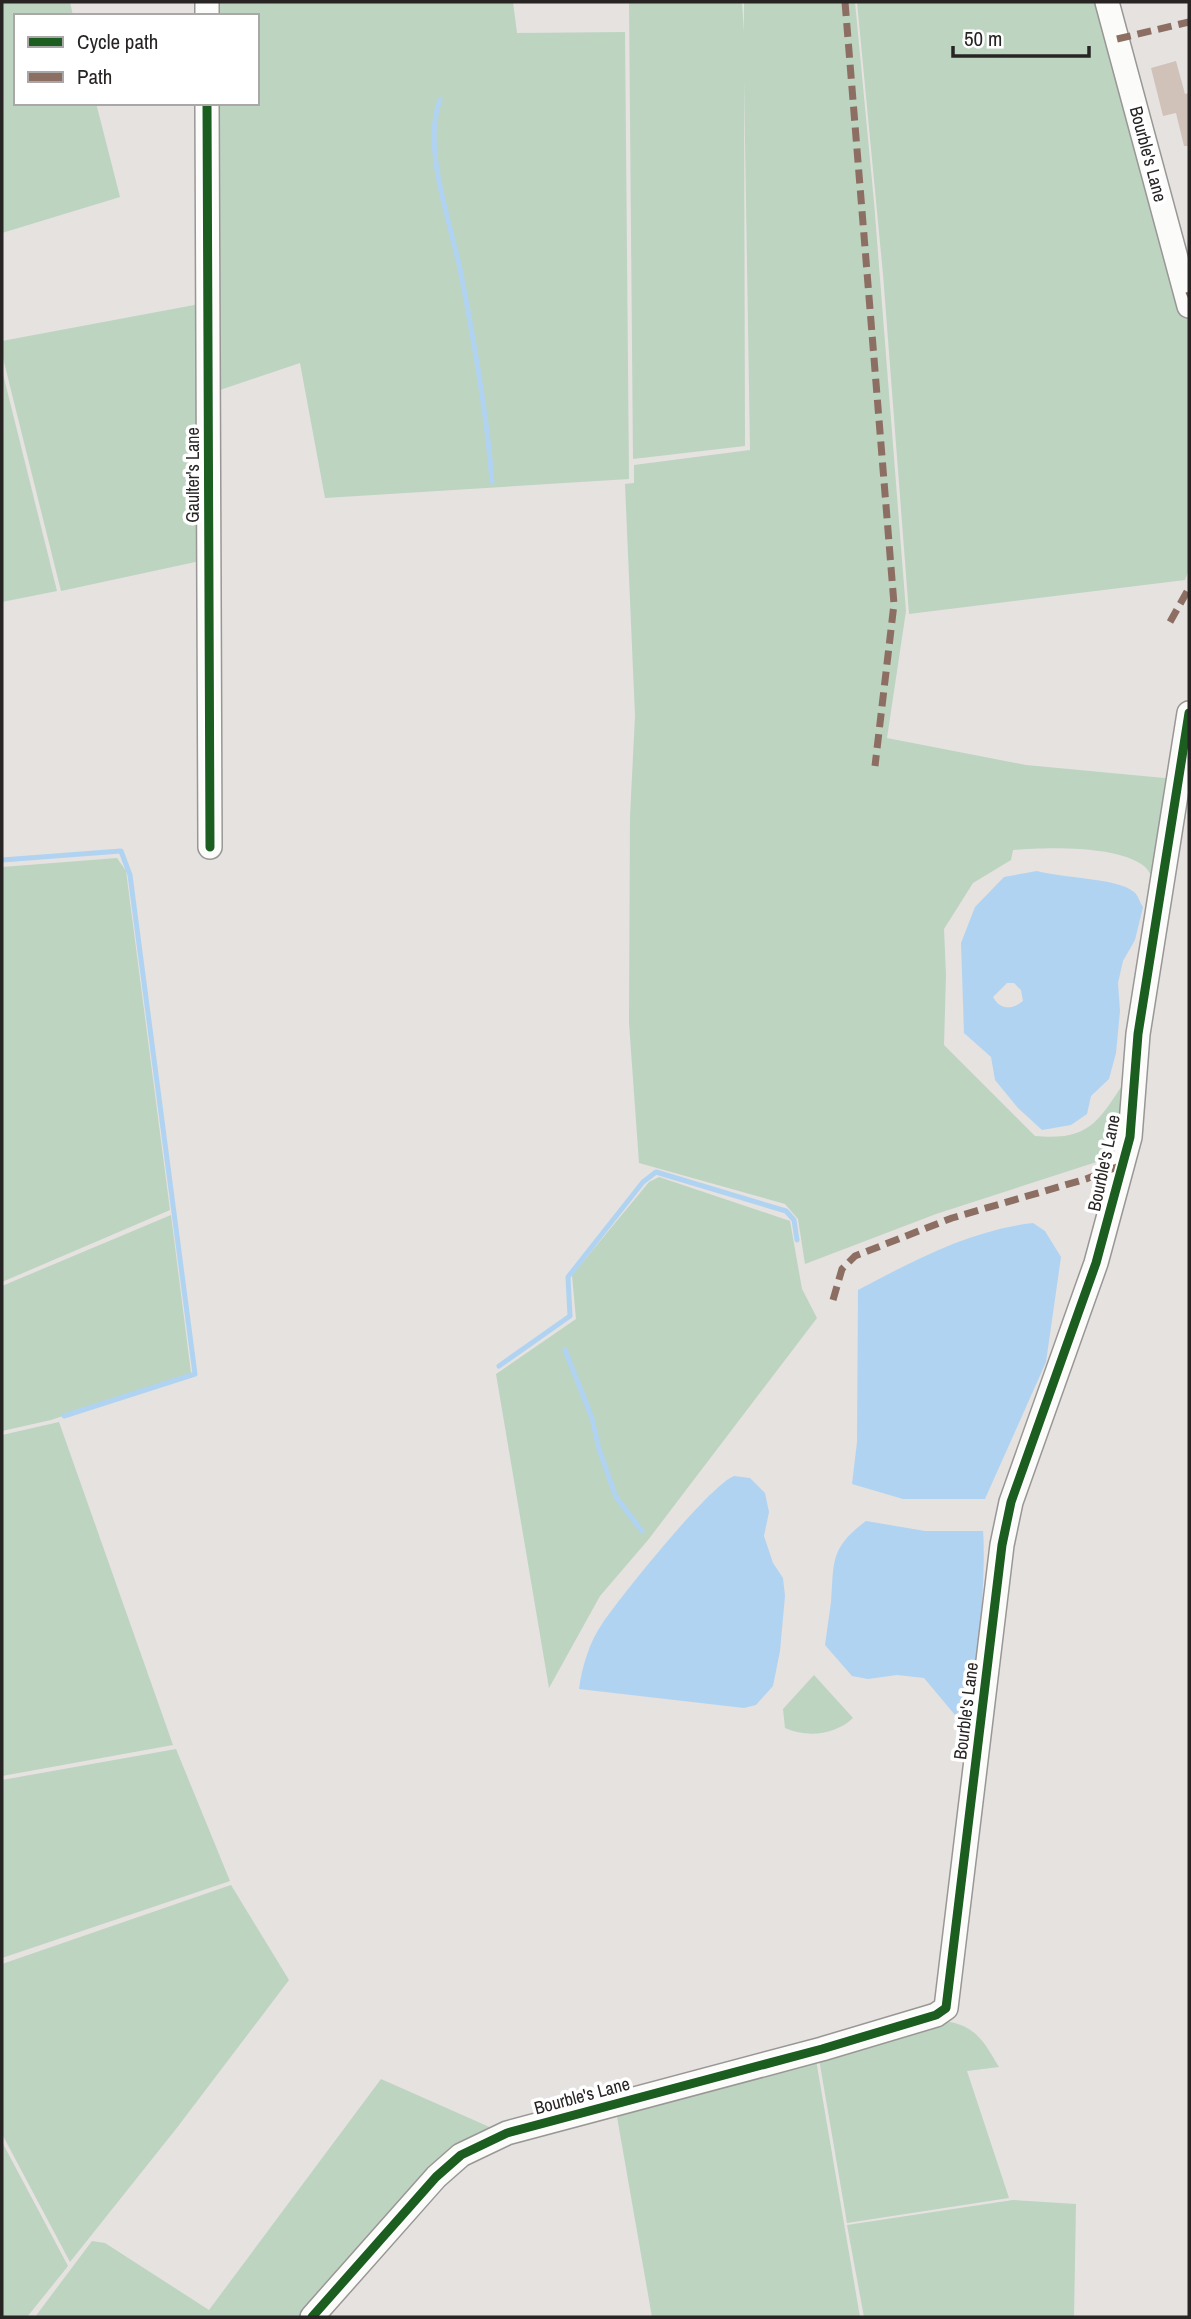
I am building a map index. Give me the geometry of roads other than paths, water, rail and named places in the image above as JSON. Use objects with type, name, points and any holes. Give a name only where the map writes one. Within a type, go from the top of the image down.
[{"type":"street","name":"Bourble's Lane","points":[[1107,2],[1189,306]]},
{"type":"street","name":"Gaulter's Lane","points":[[207,105],[210,847]]},
{"type":"street","name":"Bourble's Lane","points":[[312,2317],[436,2177],[461,2155],[507,2133],[822,2049],[936,2015],[946,2008],[1002,1545],[1011,1502],[1096,1263],[1130,1137],[1138,1034],[1189,713]]},
{"type":"water","points":[[1037,871],[1103,881],[1134,892],[1143,907],[1135,940],[1123,961],[1118,983],[1120,1011],[1116,1053],[1109,1079],[1091,1096],[1087,1114],[1071,1125],[1042,1130],[1018,1108],[995,1080],[991,1057],[964,1033],[961,943],[975,907],[1004,877]],"holes":[[[1007,983],[1014,983],[1021,990],[1023,1001],[1011,1007],[999,1004],[993,997]]]},
{"type":"water","points":[[1033,1223],[1045,1231],[1061,1257],[1046,1362],[985,1499],[903,1499],[852,1484],[857,1442],[858,1290],[942,1248],[987,1232]]},
{"type":"water","points":[[734,1476],[750,1478],[765,1493],[769,1512],[764,1536],[773,1563],[783,1578],[785,1596],[780,1651],[773,1686],[756,1705],[744,1708],[579,1689],[590,1647],[597,1631],[612,1610],[686,1520],[722,1484]]},
{"type":"water","points":[[866,1521],[925,1531],[983,1531],[983,1593],[979,1648],[972,1692],[967,1704],[955,1715],[924,1678],[897,1675],[868,1679],[852,1676],[825,1645],[836,1556],[846,1539]]},
{"type":"waterway","points":[[440,100],[435,120],[436,165],[471,329],[484,406],[492,482]]},
{"type":"waterway","points":[[2,860],[121,851],[130,875],[195,1374],[64,1416]]},
{"type":"waterway","points":[[499,1366],[570,1316],[568,1277],[643,1182],[656,1172],[786,1211],[794,1220],[797,1240]]},
{"type":"waterway","points":[[565,1350],[592,1418],[599,1449],[616,1497],[642,1531]]}]
